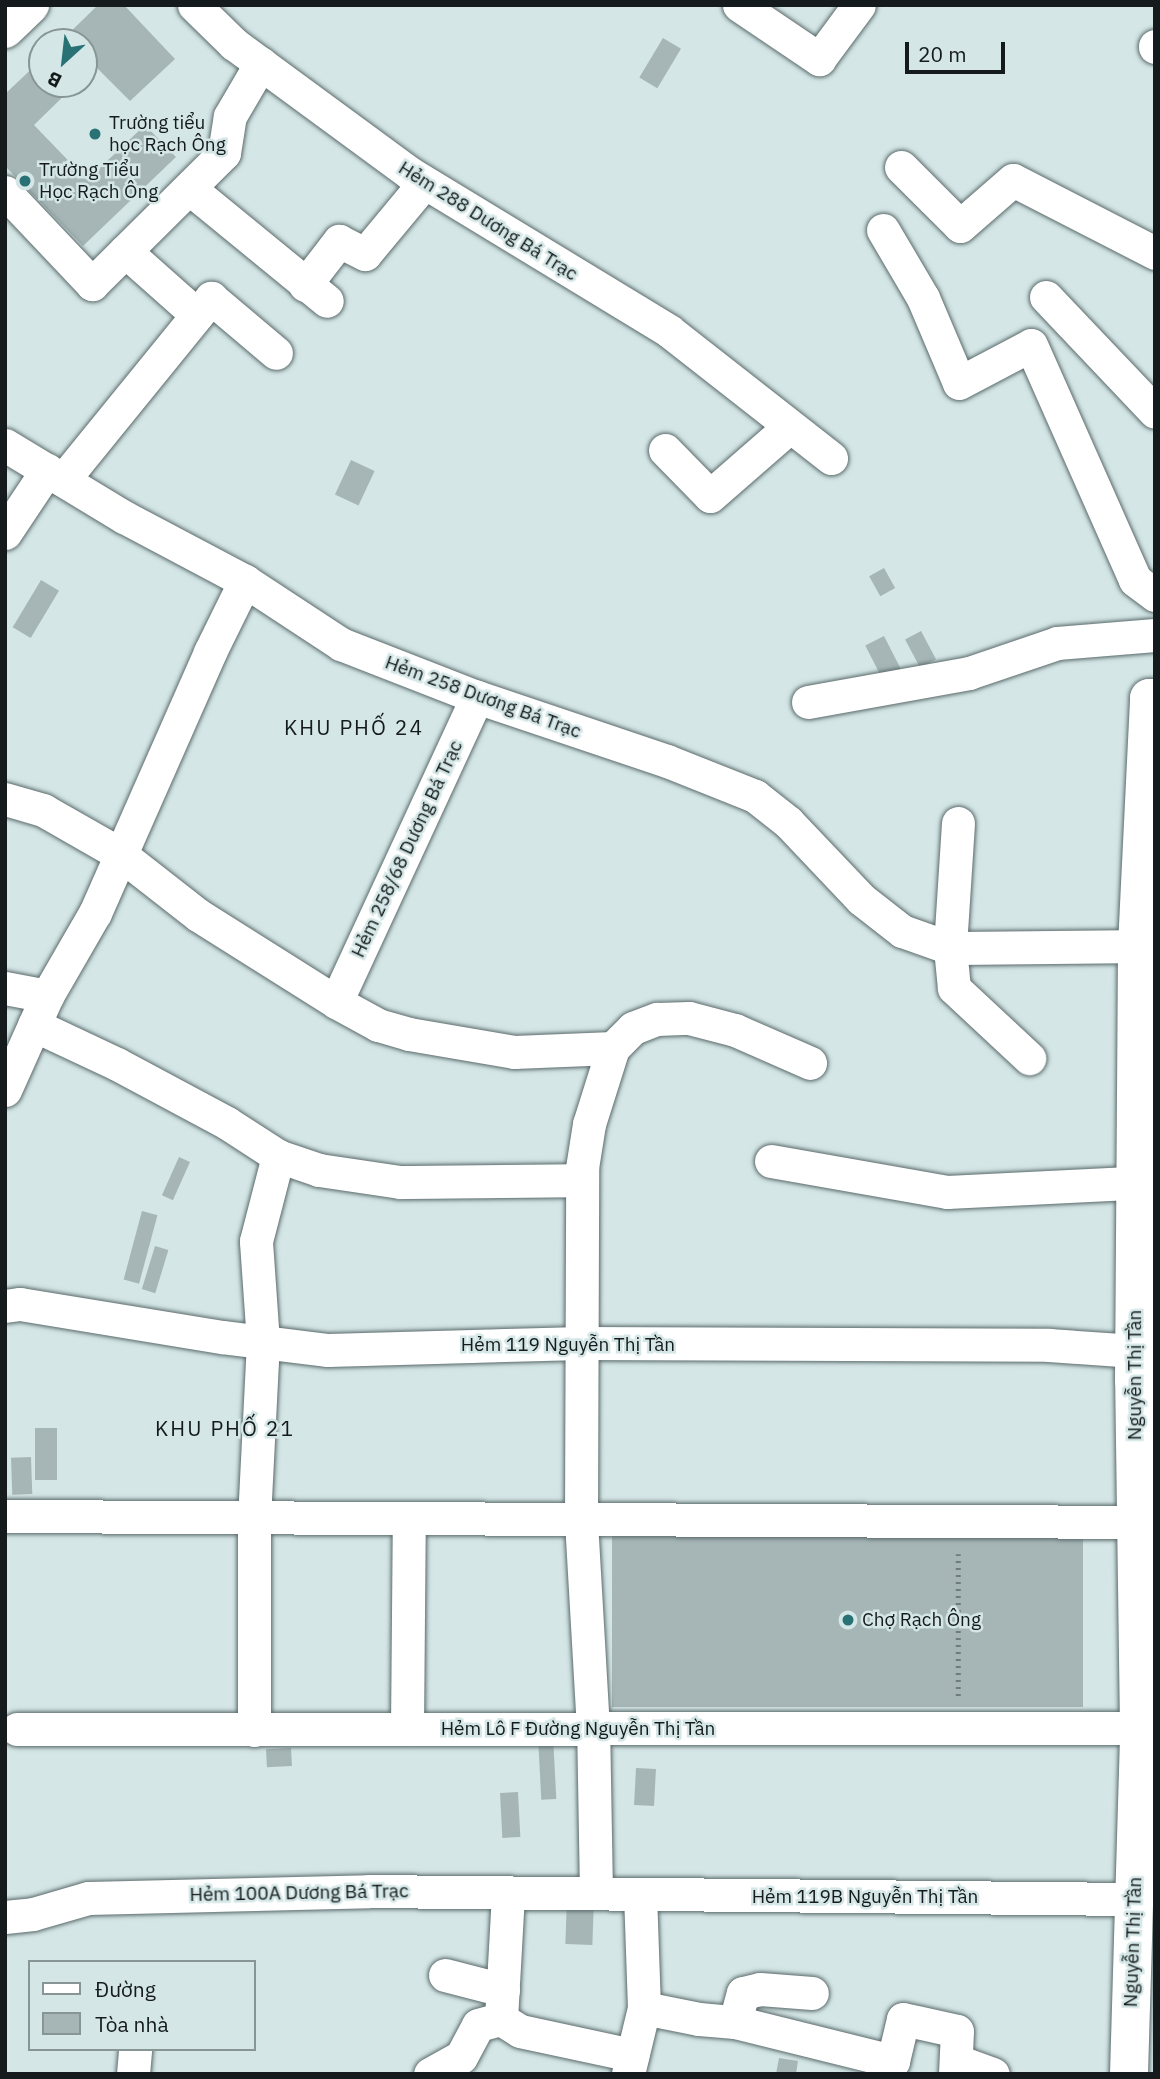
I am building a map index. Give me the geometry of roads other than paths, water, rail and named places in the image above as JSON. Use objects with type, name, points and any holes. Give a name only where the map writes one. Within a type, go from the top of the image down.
[{"type":"main road","points":[[5,29],[30,5]]},
{"type":"main road","name":"Nguyễn Thị Tần","points":[[1129,2074],[1139,1728],[1146,1600],[1136,1522],[1153,691]]},
{"type":"street","name":"Hẻm 288 Dương Bá Trạc","points":[[194,5],[234,44],[424,183],[669,331],[831,458]]},
{"type":"street","points":[[739,5],[819,59],[859,5]]},
{"type":"street","points":[[5,192],[92,284],[225,153],[230,116],[261,64]]},
{"type":"street","points":[[901,167],[960,226],[1013,180],[1155,253]]},
{"type":"street","points":[[189,188],[316,293],[339,242],[365,254],[424,183]]},
{"type":"street","points":[[883,230],[923,298],[959,383],[1031,345],[1135,580],[1155,595]]},
{"type":"street","points":[[125,251],[197,315]]},
{"type":"street","points":[[1046,297],[1155,412]]},
{"type":"street","points":[[5,533],[211,298],[276,354]]},
{"type":"street","points":[[665,450],[710,496],[789,427]]},
{"type":"street","name":"Hẻm 258 Dương Bá Trạc","points":[[5,445],[245,581],[341,644],[477,697],[667,761],[755,796],[788,822],[860,899],[902,931],[950,948]]},
{"type":"street","points":[[5,1090],[41,1011],[95,913],[245,581]]},
{"type":"street","points":[[808,702],[969,673],[1057,643],[1155,635]]},
{"type":"street","name":"Hẻm 258/68 Dương Bá Trạc","points":[[336,1002],[477,697]]},
{"type":"street","points":[[5,799],[43,810],[120,854],[198,915],[336,1002],[378,1025],[463,1045],[514,1052],[613,1048]]},
{"type":"street","points":[[958,822],[950,948],[954,988],[1028,1058]]},
{"type":"street","points":[[950,948],[1146,946]]},
{"type":"street","points":[[5,988],[117,1064],[227,1123],[278,1156],[318,1170],[400,1182],[582,1180]]},
{"type":"street","points":[[596,1893],[593,1729],[582,1520],[582,1180],[589,1124],[613,1048],[633,1028],[657,1019],[689,1018],[736,1030],[810,1063]]},
{"type":"street","points":[[254,1730],[254,1519],[263,1342],[256,1241],[278,1156]]},
{"type":"street","points":[[771,1161],[947,1192],[1145,1181]]},
{"type":"street","name":"Hẻm 119 Nguyễn Thị Tần","points":[[5,1306],[20,1304],[328,1350],[581,1343],[1049,1345],[1141,1371]]},
{"type":"street","points":[[5,1516],[1136,1522]]},
{"type":"street","points":[[407,1730],[409,1519]]},
{"type":"street","name":"Hẻm Lô F Đường Nguyễn Thị Tần","points":[[17,1729],[1139,1728]]},
{"type":"street","name":"Hẻm 100A Dương Bá Trạc","points":[[5,1917],[33,1914],[88,1898],[369,1891],[596,1893]]},
{"type":"street","points":[[430,2074],[461,2057],[478,2025],[502,2004],[508,1892]]},
{"type":"street","name":"Hẻm 119B Nguyễn Thị Tần","points":[[596,1893],[1134,1899]]},
{"type":"street","points":[[445,1975],[502,2004],[520,2031],[630,2064],[644,2008],[640,1895]]},
{"type":"street","points":[[735,2022],[743,1993],[761,1989],[811,1993]]},
{"type":"street","points":[[644,2008],[699,2019],[735,2022],[892,2067],[902,2020],[957,2031],[956,2067],[993,2074]]},
{"type":"street","points":[[133,2074],[135,2051]]},
{"type":"place","name":"Trường tiểu học Rạch Ông","points":[[95,134]]},
{"type":"place","name":"Trường Tiểu Học Rạch Ông","points":[[25,181]]},
{"type":"place","name":"Chợ Rạch Ông","points":[[848,1620]]},
{"type":"district","name":"KHU PHỐ 24","points":[[354,727]]},
{"type":"district","name":"KHU PHỐ 21","points":[[225,1428]]}]
